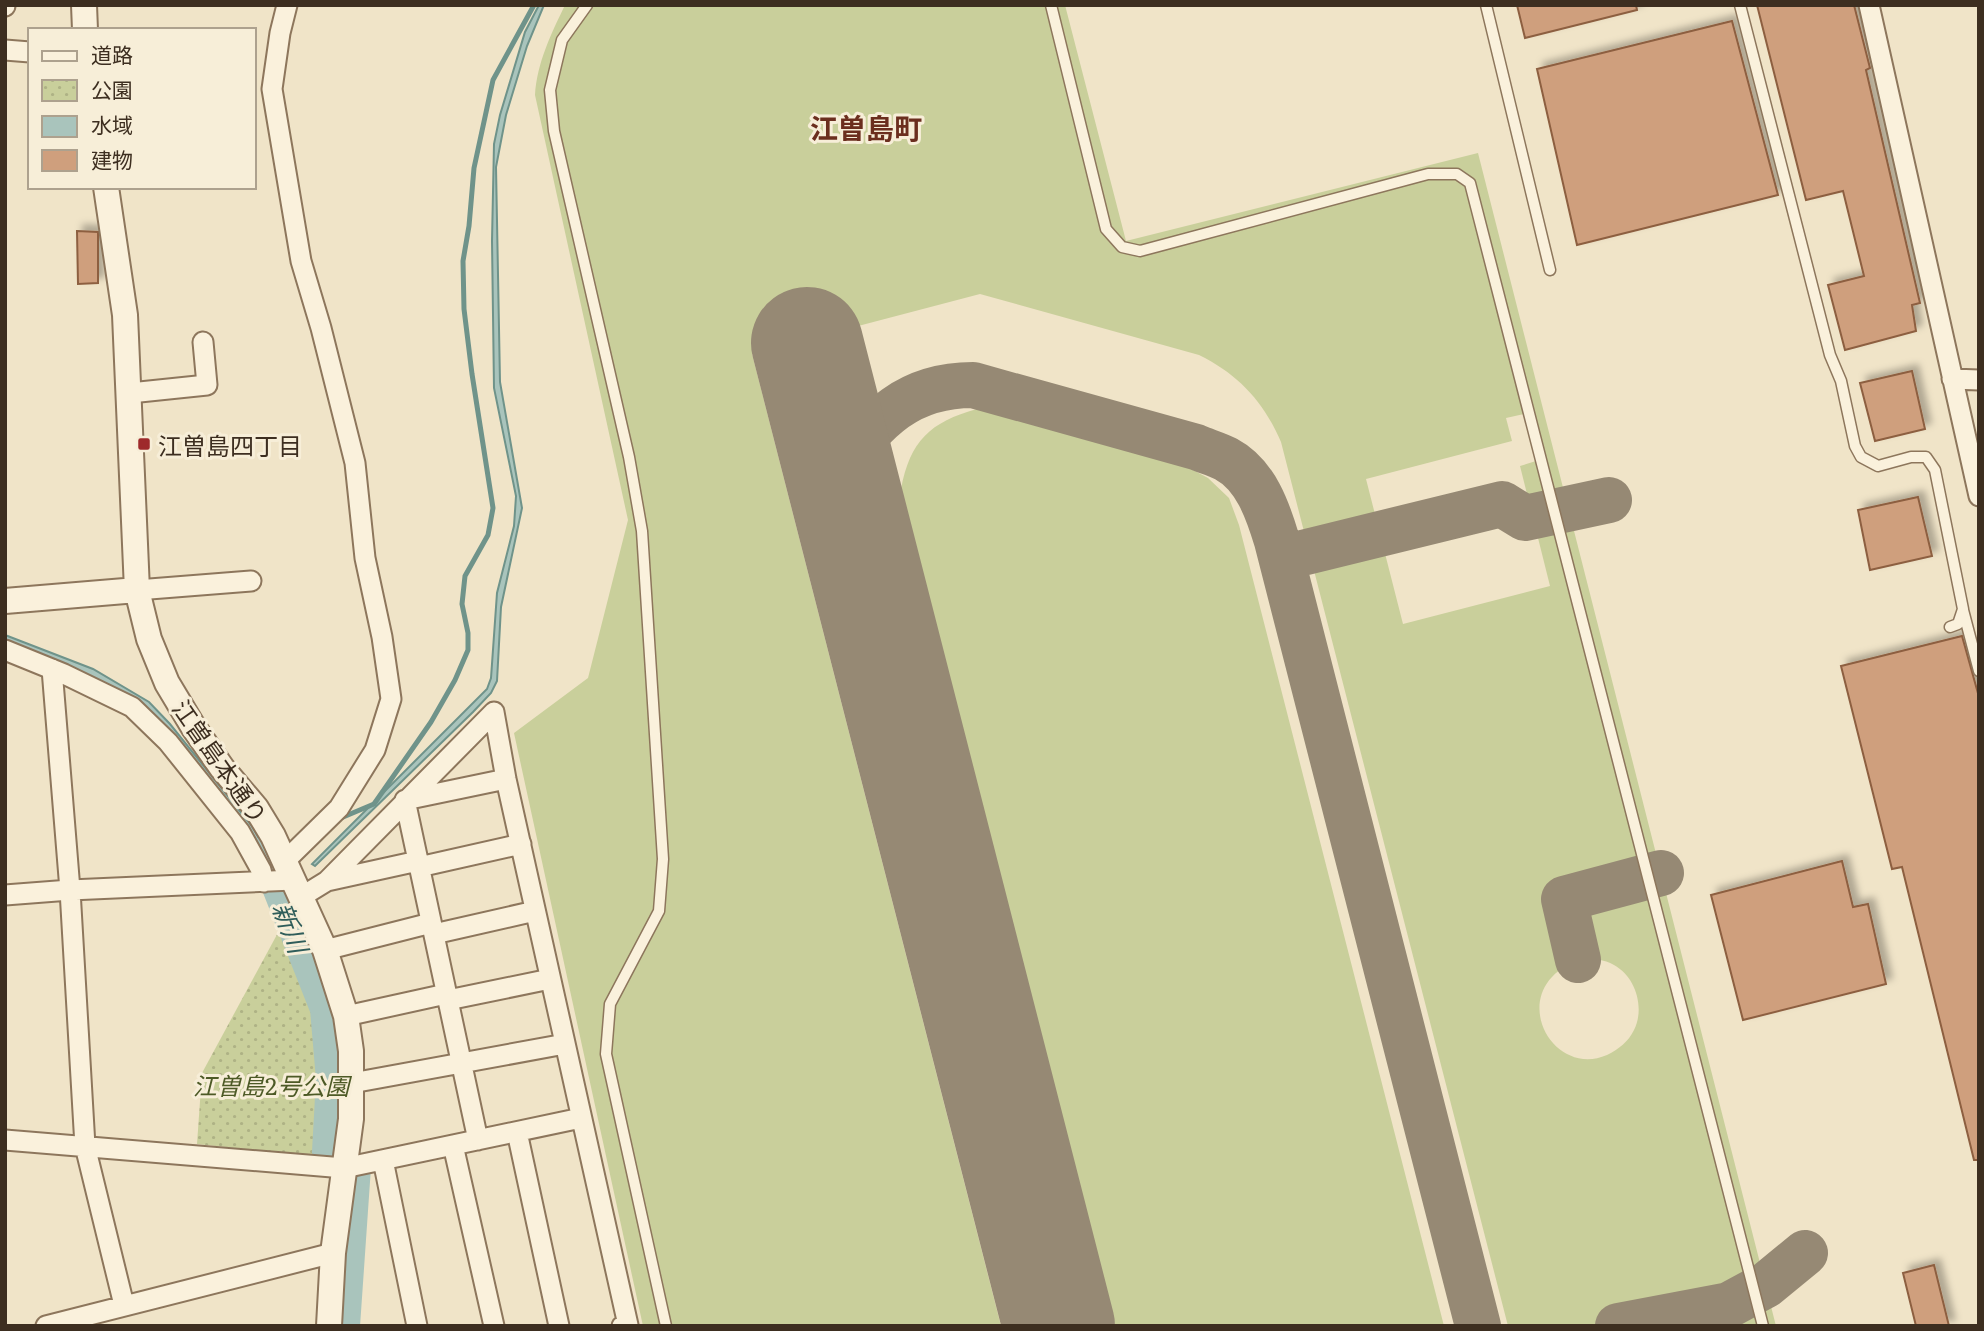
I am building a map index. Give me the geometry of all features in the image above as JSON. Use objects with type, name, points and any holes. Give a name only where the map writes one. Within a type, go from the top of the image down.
[{"type":"street","points":[[85,5],[85,28]]},
{"type":"street","points":[[287,5],[272,89],[301,261],[355,463],[365,558],[382,637],[391,699],[375,750],[293,879]]},
{"type":"street","points":[[1869,5],[1979,496]]},
{"type":"street","points":[[5,50],[28,52]]},
{"type":"street","name":"江曽島本通り","points":[[106,189],[125,315],[137,590],[149,639],[166,683],[194,728],[222,768],[256,808],[293,879],[325,950],[346,1016],[351,1051],[351,1119],[333,1253],[329,1326]]},
{"type":"street","points":[[130,393],[207,385],[203,342]]},
{"type":"street","points":[[1952,379],[1979,380]]},
{"type":"street","points":[[5,601],[251,581]]},
{"type":"street","points":[[5,650],[132,707],[168,742],[240,832],[261,870],[264,882]]},
{"type":"street","points":[[52,669],[70,890],[85,1146],[124,1305]]},
{"type":"street","points":[[327,881],[494,712],[506,779],[628,1325],[622,1326]]},
{"type":"street","points":[[405,800],[506,779]]},
{"type":"street","points":[[405,800],[478,1140]]},
{"type":"street","points":[[5,895],[293,879],[327,881],[521,844]]},
{"type":"street","points":[[325,950],[535,911]]},
{"type":"street","points":[[346,1016],[550,979]]},
{"type":"street","points":[[352,1083],[565,1044]]},
{"type":"street","points":[[5,1140],[344,1168],[581,1118]]},
{"type":"street","points":[[517,1132],[559,1326]]},
{"type":"street","points":[[453,1145],[494,1326]]},
{"type":"street","points":[[383,1160],[418,1326]]},
{"type":"street","points":[[47,1326],[333,1253]]},
{"type":"lane","points":[[587,5],[562,40],[550,90],[554,131],[629,457],[642,531],[663,859],[659,911],[610,1004],[606,1054],[666,1326]]},
{"type":"lane","points":[[1051,5],[1106,229],[1122,247],[1140,251],[1428,174],[1457,174],[1470,183],[1763,1326]]},
{"type":"lane","points":[[1486,5],[1550,270]]},
{"type":"lane","points":[[1740,5],[1830,355],[1841,381],[1855,446],[1861,457],[1878,466],[1919,456],[1926,457],[1931,462],[1935,470],[1963,609],[1979,671]]},
{"type":"lane","points":[[1950,627],[1958,624],[1963,609]]},
{"type":"green space","points":[[565,5],[1065,5],[1126,241],[1478,153],[1776,1326],[1508,1326],[1281,442],[1274,428],[1258,402],[1238,380],[1199,355],[980,294],[752,354],[1001,1326],[643,1326],[514,733],[588,678],[628,520],[535,95],[542,60]],"holes":[[[1524,414],[1536,461],[1520,466],[1550,586],[1403,624],[1366,479],[1512,441],[1506,418]],[[1582,959],[1606,962],[1622,970],[1633,985],[1639,1012],[1634,1030],[1626,1042],[1607,1055],[1586,1059],[1567,1054],[1553,1042],[1543,1026],[1539,1007],[1544,988],[1558,972]]]},
{"type":"green space","points":[[977,409],[1000,412],[1184,465],[1208,478],[1229,498],[1239,525],[1444,1326],[1115,1326],[901,489],[910,458],[925,436],[947,420]]},
{"type":"green space","name":"江曽島2号公園","points":[[293,905],[334,1017],[339,1073],[331,1158],[197,1144],[202,1073]]},
{"type":"water","points":[[539,5],[544,5],[527,46],[506,115],[496,167],[500,382],[522,508],[501,607],[497,681],[491,693],[473,712],[315,866],[312,864],[487,689],[491,678],[497,593],[514,526],[516,496],[494,388],[494,144],[525,32]]},
{"type":"water","points":[[5,635],[93,669],[149,702],[252,826],[268,854],[261,858],[164,729],[5,643]]},
{"type":"water","points":[[289,901],[314,959],[332,1020],[339,1061],[336,1115],[328,1115],[331,1077],[326,1027],[315,985],[284,903]]},
{"type":"building","points":[[1517,5],[1636,5],[1637,10],[1525,38]]},
{"type":"building","points":[[1757,5],[1854,5],[1870,68],[1866,70],[1920,303],[1912,305],[1916,331],[1845,350],[1828,285],[1864,276],[1843,191],[1806,200]]},
{"type":"building","points":[[1732,21],[1778,195],[1577,245],[1537,69]]},
{"type":"building","points":[[77,231],[98,232],[98,283],[78,284]]},
{"type":"building","points":[[1912,371],[1925,429],[1875,441],[1860,383]]},
{"type":"building","points":[[1918,497],[1932,556],[1870,570],[1858,510]]},
{"type":"building","points":[[1962,636],[1979,697],[1979,1160],[1974,1160],[1902,867],[1892,869],[1841,666]]},
{"type":"building","points":[[1842,861],[1853,907],[1868,904],[1886,984],[1743,1020],[1711,895]]},
{"type":"building","points":[[1934,1265],[1949,1326],[1916,1326],[1903,1273]]},
{"type":"waterway","points":[[336,820],[374,804],[431,722],[455,680],[468,650],[468,633],[462,604],[465,576],[488,535],[493,508],[464,309],[463,261],[474,168],[493,80],[534,5]]},
{"type":"waterway","name":"新川","points":[[263,852],[325,1009],[331,1079],[327,1152],[356,1167],[345,1326]]},
{"type":"taxiway","points":[[839,468],[881,420],[912,398],[930,391],[973,385],[1196,447],[1226,459],[1253,484],[1265,506],[1277,541],[1478,1326]]},
{"type":"taxiway","points":[[1282,558],[1502,504],[1525,518],[1609,500]]},
{"type":"taxiway","points":[[1578,960],[1564,899],[1661,873]]},
{"type":"taxiway","points":[[1618,1326],[1729,1305],[1766,1285],[1805,1253]]},
{"type":"runway","points":[[807,343],[1059,1326]]},
{"type":"place","name":"江曽島四丁目","points":[[144,444]]},
{"type":"district","name":"江曽島町","points":[[866,127]]}]
